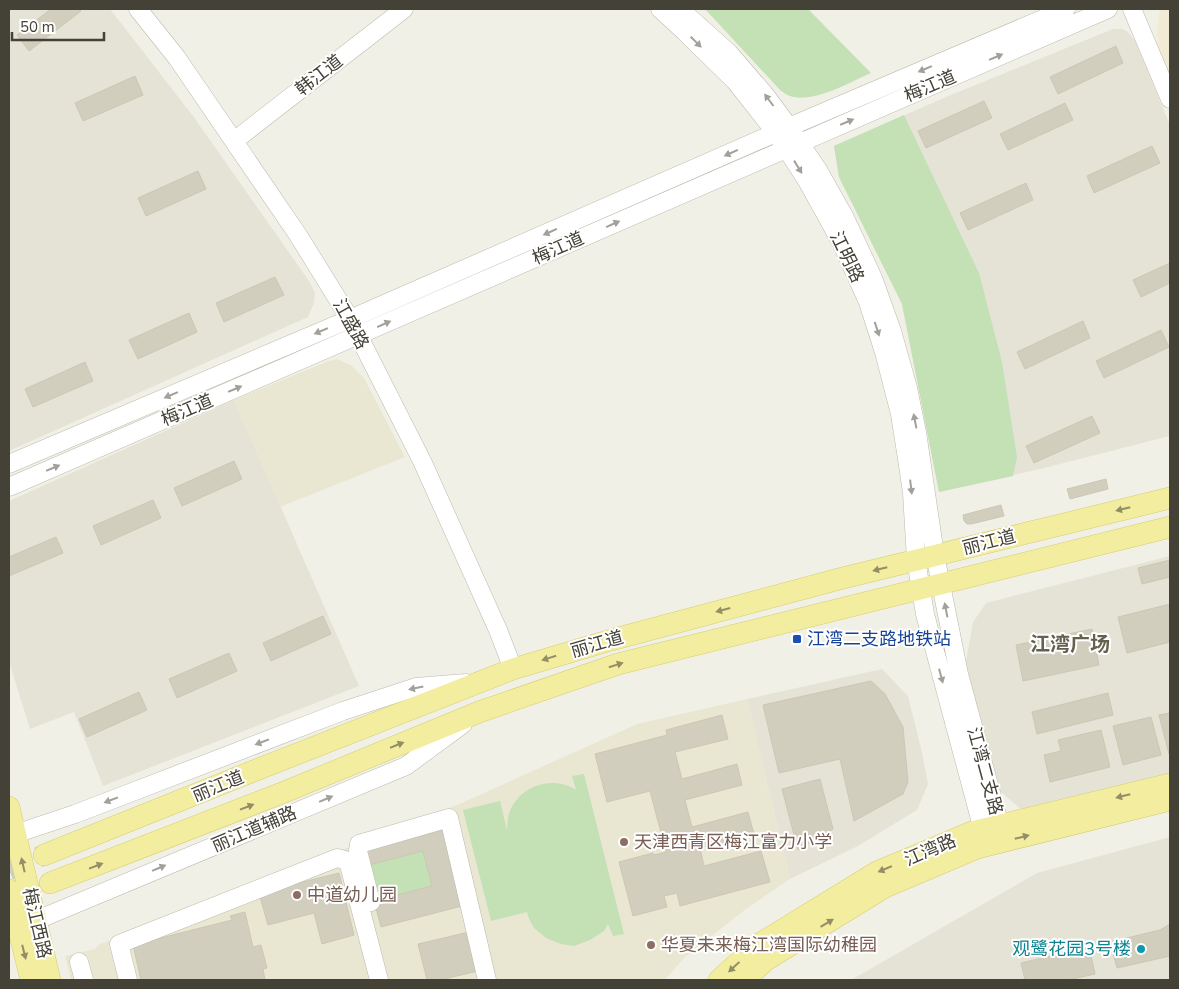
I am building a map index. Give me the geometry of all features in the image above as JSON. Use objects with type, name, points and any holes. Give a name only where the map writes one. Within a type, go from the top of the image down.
[{"type":"main road","name":"丽江道","points":[[44,856],[513,669],[843,578],[1170,498]]},
{"type":"main road","name":"丽江道","points":[[50,884],[282,793],[479,712],[618,664],[1170,527]]},
{"type":"main road","name":"江湾路","points":[[744,980],[766,960],[885,887],[977,848],[993,833],[1170,784]]},
{"type":"main road","name":"江湾路","points":[[719,980],[756,946],[877,872],[972,832],[993,833],[1170,800]]},
{"type":"main road","name":"梅江西路","points":[[9,807],[27,924],[31,980]]},
{"type":"main road","name":"梅江西路","points":[[9,890],[27,924],[50,980]]},
{"type":"street","name":"江盛路","points":[[138,9],[177,58],[234,141],[298,235],[350,319],[422,461],[498,630],[513,669]]},
{"type":"street","name":"韩江道","points":[[234,141],[404,9]]},
{"type":"street","name":"江明路","points":[[660,9],[735,81],[782,130],[793,146],[818,170],[845,218],[873,278],[892,332],[908,388],[915,423],[926,558]]},
{"type":"street","name":"江明路","points":[[680,9],[729,53],[766,96],[782,130]]},
{"type":"street","name":"梅江道","points":[[9,464],[350,319],[782,130],[1066,9]]},
{"type":"street","name":"梅江道","points":[[9,487],[1108,9]]},
{"type":"street","points":[[1132,9],[1170,98]]},
{"type":"street","name":"江湾二支路","points":[[926,558],[931,587],[925,614],[932,642],[993,833]]},
{"type":"street","points":[[12,835],[75,814],[352,708],[416,687],[482,681]]},
{"type":"street","name":"丽江道辅路","points":[[27,924],[406,766],[479,712]]},
{"type":"street","points":[[392,980],[358,851],[359,844],[449,818],[487,980]]},
{"type":"street","points":[[128,980],[119,944],[337,858],[348,861],[379,980]]},
{"type":"street","points":[[79,962],[84,980]]},
{"type":"shaded area","points":[[9,9],[110,9],[193,116],[309,281],[315,293],[314,303],[308,317],[9,451]]},
{"type":"shaded area","points":[[1170,9],[1170,75],[1159,50],[1157,34],[1159,11]]},
{"type":"shaded area","points":[[1113,29],[1122,29],[1128,32],[1135,41],[1170,125],[1170,436],[939,492],[902,304],[839,177],[834,146],[946,97]]},
{"type":"shaded area","points":[[337,359],[351,365],[364,378],[405,457],[280,507],[234,400]]},
{"type":"shaded area","points":[[234,400],[359,686],[103,786],[74,712],[30,729],[9,662],[9,501]]},
{"type":"shaded area","points":[[1170,556],[1170,773],[1021,809],[1000,791],[977,709],[966,662],[973,622],[986,603]]},
{"type":"shaded area","points":[[882,669],[908,696],[921,748],[928,784],[917,810],[858,846],[790,879],[747,699]]},
{"type":"shaded area","points":[[747,699],[790,879],[746,909],[684,958],[665,980],[71,980],[65,956],[95,949],[98,945],[457,805],[637,724]]},
{"type":"shaded area","points":[[1170,837],[1170,980],[851,980],[1037,873]]},
{"type":"green space","points":[[705,9],[808,9],[871,73],[820,95],[799,98],[790,96],[780,90]]},
{"type":"green space","points":[[904,115],[979,273],[1002,362],[1017,457],[1013,476],[939,492],[902,304],[839,177],[834,146]]},
{"type":"green space","points":[[584,774],[624,934],[613,936],[608,924],[604,931],[590,940],[574,946],[561,944],[546,938],[534,928],[527,912],[491,921],[463,810],[500,801],[507,830],[508,816],[513,805],[527,790],[546,783],[557,783],[567,785],[576,790],[572,776]]},
{"type":"green space","points":[[423,851],[432,886],[374,901],[365,866]]},
{"type":"building","points":[[51,9],[79,9],[81,11],[29,51],[17,35]]},
{"type":"building","points":[[1116,46],[1123,63],[1058,94],[1050,77]]},
{"type":"building","points":[[135,76],[143,95],[83,121],[75,103]]},
{"type":"building","points":[[984,101],[992,118],[926,148],[918,131]]},
{"type":"building","points":[[1065,103],[1073,120],[1008,150],[1000,134]]},
{"type":"building","points":[[1152,146],[1160,163],[1094,193],[1087,176]]},
{"type":"building","points":[[198,171],[206,189],[146,216],[138,198]]},
{"type":"building","points":[[1026,183],[1033,200],[968,230],[960,213]]},
{"type":"building","points":[[1170,263],[1170,283],[1141,297],[1133,280]]},
{"type":"building","points":[[275,277],[284,295],[224,322],[216,303]]},
{"type":"building","points":[[189,313],[197,332],[138,359],[129,340]]},
{"type":"building","points":[[1083,321],[1090,338],[1025,369],[1017,352]]},
{"type":"building","points":[[1161,330],[1169,347],[1104,378],[1096,361]]},
{"type":"building","points":[[85,362],[93,381],[33,407],[25,389]]},
{"type":"building","points":[[1092,416],[1100,433],[1034,463],[1026,446]]},
{"type":"building","points":[[234,461],[242,479],[182,506],[174,488]]},
{"type":"building","points":[[1106,479],[1108,489],[1070,499],[1067,489]]},
{"type":"building","points":[[153,500],[161,518],[101,545],[93,526]]},
{"type":"building","points":[[1001,505],[1004,516],[971,524],[967,524],[964,521],[963,515]]},
{"type":"building","points":[[56,537],[63,553],[9,576],[9,557]]},
{"type":"building","points":[[1170,560],[1170,577],[1142,584],[1138,568]]},
{"type":"building","points":[[1170,604],[1170,642],[1127,653],[1118,617]]},
{"type":"building","points":[[323,616],[331,634],[271,661],[263,643]]},
{"type":"building","points":[[1092,629],[1099,665],[1023,681],[1016,645]]},
{"type":"building","points":[[229,653],[237,671],[177,698],[169,679]]},
{"type":"building","points":[[871,681],[885,694],[903,727],[908,782],[903,794],[854,821],[840,759],[779,773],[763,705]]},
{"type":"building","points":[[139,692],[147,710],[87,737],[79,719]]},
{"type":"building","points":[[1108,693],[1113,715],[1037,734],[1032,712]]},
{"type":"building","points":[[1170,713],[1170,754],[1169,754],[1159,715]]},
{"type":"building","points":[[722,715],[728,739],[675,752],[682,779],[737,764],[742,785],[685,800],[692,827],[748,812],[754,834],[700,848],[704,866],[761,851],[770,882],[680,906],[677,893],[664,896],[667,907],[633,916],[619,862],[653,853],[654,855],[666,852],[650,791],[607,802],[595,754],[667,735],[666,730]]},
{"type":"building","points":[[1151,717],[1161,755],[1123,765],[1113,726]]},
{"type":"building","points":[[1101,730],[1110,767],[1050,782],[1044,755],[1061,751],[1058,740]]},
{"type":"building","points":[[820,779],[833,829],[798,850],[782,789]]},
{"type":"building","points":[[442,826],[462,906],[381,927],[374,901],[432,886],[423,851],[365,866],[360,846]]},
{"type":"building","points":[[339,873],[354,935],[322,944],[314,913],[268,925],[259,893]]},
{"type":"building","points":[[245,912],[253,947],[261,945],[267,968],[263,969],[265,980],[141,980],[133,945],[232,920],[230,916]]},
{"type":"building","name":"观鹭花园3号楼","points":[[1170,924],[1170,956],[1117,968],[1110,942],[1160,930]]},
{"type":"building","points":[[469,932],[478,971],[440,980],[427,980],[418,944]]},
{"type":"building","points":[[1089,947],[1095,974],[1068,980],[1025,980],[1021,963]]},
{"type":"tunnel","points":[[9,870],[44,855]]},
{"type":"place","name":"江湾二支路地铁站","points":[[797,639]]},
{"type":"place","name":"天津西青区梅江富力小学","points":[[624,842]]},
{"type":"place","name":"中道幼儿园","points":[[297,895]]},
{"type":"place","name":"华夏未来梅江湾国际幼稚园","points":[[651,945]]},
{"type":"place","name":"观鹭花园3号楼","points":[[1141,949]]},
{"type":"district","name":"江湾广场","points":[[1070,644]]}]
